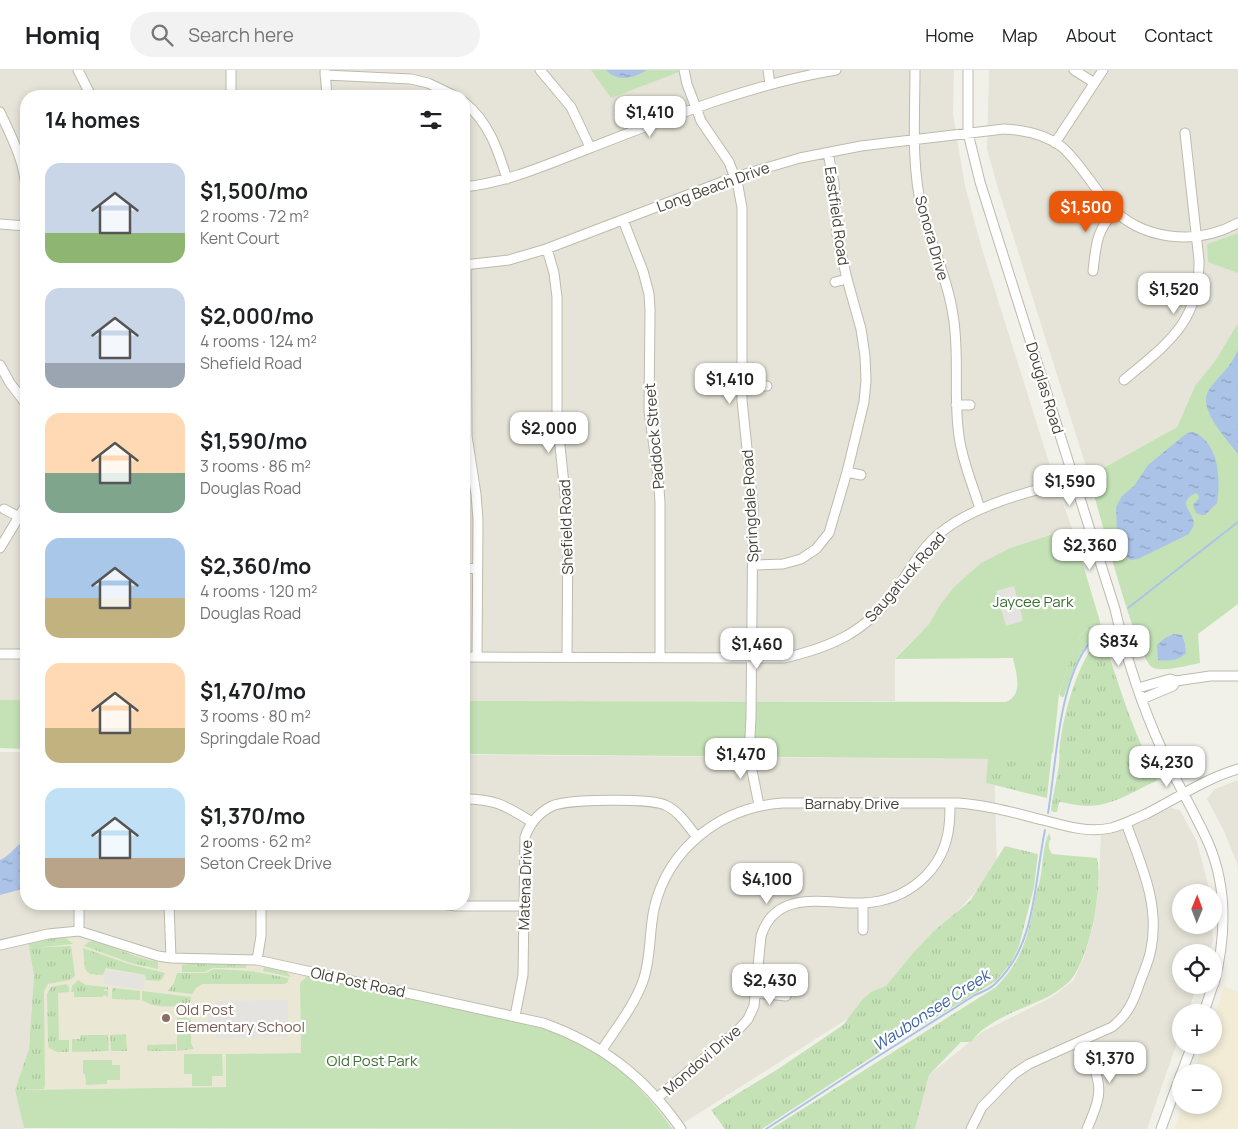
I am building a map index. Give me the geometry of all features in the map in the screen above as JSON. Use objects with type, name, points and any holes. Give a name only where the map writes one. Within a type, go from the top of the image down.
[{"type":"street","points":[[78,70],[88,90]]},
{"type":"street","points":[[231,70],[231,90]]},
{"type":"street","points":[[540,70],[571,107],[590,147]]},
{"type":"street","name":"Springdale Road","points":[[684,70],[695,108],[706,130],[725,154],[735,177],[741,198],[743,221],[743,418],[752,484],[752,658],[749,756],[759,806]]},
{"type":"street","points":[[768,70],[770,84]]},
{"type":"street","points":[[470,186],[507,179],[538,169],[590,147],[695,108],[770,84],[836,70]]},
{"type":"street","name":"Sonora Drive","points":[[915,70],[914,149],[917,181],[922,209],[951,302],[957,349],[956,405],[959,437],[980,509]]},
{"type":"street","name":"Douglas Road","points":[[968,70],[968,133],[980,182],[1115,609],[1138,688],[1162,751],[1209,843],[1216,864],[1224,914],[1221,944]]},
{"type":"street","points":[[1074,70],[1093,82]]},
{"type":"street","points":[[1055,143],[1093,82],[1103,70]]},
{"type":"street","points":[[326,90],[325,73],[411,79],[428,83],[443,90]]},
{"type":"street","points":[[470,106],[476,111],[493,139],[507,179]]},
{"type":"street","points":[[0,112],[20,156]]},
{"type":"street","name":"Long Beach Drive","points":[[470,264],[509,260],[547,249],[735,177],[800,158],[861,146],[1004,129],[1035,133],[1055,143],[1075,160],[1115,211],[1147,231],[1165,236],[1197,237],[1224,231],[1238,223]]},
{"type":"street","points":[[1124,380],[1170,341],[1191,310],[1196,294],[1199,277],[1197,237],[1185,133]]},
{"type":"street","name":"Eastfield Road","points":[[753,564],[783,564],[801,559],[816,549],[829,533],[847,472],[864,402],[866,381],[861,329],[846,278],[837,236],[834,183],[828,153]]},
{"type":"street","points":[[1093,271],[1098,234],[1115,211]]},
{"type":"street","name":"Paddock Street","points":[[623,220],[645,277],[650,308],[649,405],[660,502],[660,657]]},
{"type":"street","points":[[0,224],[20,226]]},
{"type":"street","name":"Shefield Road","points":[[547,249],[554,273],[557,297],[558,425],[568,523],[567,657]]},
{"type":"street","name":"Eastfield Road","points":[[835,282],[846,278]]},
{"type":"street","points":[[0,365],[20,396]]},
{"type":"street","points":[[742,386],[767,386]]},
{"type":"street","points":[[956,405],[970,405]]},
{"type":"street","points":[[470,455],[478,520],[477,657]]},
{"type":"street","points":[[847,472],[860,475]]},
{"type":"street","name":"Saugatuck Road","points":[[470,657],[784,658],[814,651],[843,639],[864,625],[882,608],[916,558],[951,524],[980,509],[1074,481]]},
{"type":"street","points":[[0,548],[19,517],[4,509]]},
{"type":"street","points":[[470,568],[477,569]]},
{"type":"street","points":[[0,654],[20,654]]},
{"type":"street","points":[[1138,688],[1170,679],[1176,681],[1210,676],[1238,676]]},
{"type":"street","points":[[1142,699],[1173,686],[1176,681]]},
{"type":"street","name":"Barnaby Drive","points":[[602,1050],[633,1002],[644,979],[654,908],[663,883],[680,854],[716,822],[759,806],[782,802],[950,803],[977,804],[1075,828],[1093,830],[1110,828],[1126,823],[1227,772],[1238,769]]},
{"type":"street","points":[[470,799],[497,802],[532,822]]},
{"type":"street","name":"Matena Drive","points":[[515,1016],[523,975],[524,845],[532,822],[544,811],[559,803],[652,801],[672,808],[697,837]]},
{"type":"street","name":"Mondovi Drive","points":[[657,1098],[738,1030],[752,1012],[756,994],[761,936],[766,924],[778,910],[803,901],[863,903],[892,898],[912,888],[926,876],[938,860],[946,842],[950,825],[950,803]]},
{"type":"street","points":[[971,1129],[982,1106],[1014,1074],[1030,1064],[1112,1027],[1127,1013],[1136,995],[1152,948],[1154,921],[1148,881],[1126,823]]},
{"type":"street","points":[[862,930],[863,903]]},
{"type":"street","points":[[470,906],[524,906]]},
{"type":"street","points":[[79,910],[79,931]]},
{"type":"street","points":[[169,910],[171,958]]},
{"type":"street","points":[[257,960],[261,936],[261,910]]},
{"type":"street","name":"Old Post Road","points":[[0,945],[48,934],[79,931],[145,953],[171,958],[257,960],[515,1016],[561,1029],[602,1050],[633,1073],[657,1098],[680,1129]]},
{"type":"street","points":[[756,994],[786,996]]},
{"type":"street","points":[[1082,1041],[1095,1071],[1099,1090],[1087,1129]]},
{"type":"street","points":[[1161,1129],[1172,1100]]},
{"type":"shaded area","points":[[0,70],[954,70],[953,114],[965,186],[982,249],[1052,472],[1072,528],[1010,548],[940,605],[929,624],[895,658],[895,701],[470,701],[470,90],[20,90],[20,700],[0,700]]},
{"type":"shaded area","points":[[989,70],[1238,70],[1237,328],[1195,386],[1177,427],[1089,476],[987,149]]},
{"type":"shaded area","points":[[1014,586],[1023,621],[1006,626],[996,591]]},
{"type":"shaded area","points":[[0,752],[20,752],[20,910],[470,910],[470,755],[994,759],[997,867],[882,997],[674,1129],[672,1129],[643,1091],[626,1074],[599,1054],[524,1023],[254,965],[160,962],[141,958],[86,939],[28,943],[34,975],[29,1049],[15,1090],[25,1129],[0,1129]]},
{"type":"shaded area","points":[[1238,780],[1238,872],[1237,863],[1224,831],[1207,799],[1215,789]]},
{"type":"shaded area","points":[[1171,808],[1180,810],[1197,842],[1208,884],[1172,884],[1172,934],[1213,934],[1213,941],[1212,944],[1172,944],[1172,994],[1194,994],[1191,1004],[1172,1004],[1173,1054],[1147,1129],[915,1129],[929,1075],[982,1032],[1050,998],[1073,981],[1084,957],[1093,927],[1099,881],[1101,834],[1136,823]]},
{"type":"shaded area","name":"Old Post Elementary School","points":[[70,936],[86,939],[141,958],[160,962],[248,964],[307,976],[300,986],[301,1053],[226,1054],[226,1087],[15,1090],[29,1049],[34,975],[28,943]]},
{"type":"shaded area","points":[[105,971],[145,975],[143,989],[103,984]]},
{"type":"shaded area","points":[[1224,986],[1238,992],[1238,1129],[1174,1129],[1180,1114],[1222,1114],[1222,1064],[1197,1064],[1201,1054],[1222,1054],[1222,1004],[1218,1004]]},
{"type":"shaded area","points":[[288,1000],[288,1037],[216,1038],[216,1030],[208,1030],[208,1010],[216,1009],[216,1001]]},
{"type":"green space","points":[[591,70],[678,70],[679,72],[611,98]]},
{"type":"green space","points":[[1238,233],[1238,273],[1208,262],[1207,244]]},
{"type":"green space","points":[[1238,323],[1238,604],[1198,634],[1200,663],[1175,668],[1156,669],[1152,667],[1145,657],[1127,609],[1089,476],[1177,427],[1195,386],[1217,358]]},
{"type":"green space","name":"Jaycee Park","points":[[1072,528],[1099,618],[1081,635],[1074,648],[1059,694],[1053,752],[1048,758],[470,754],[470,701],[1006,702],[1012,699],[1017,689],[1017,677],[1013,658],[895,659],[929,624],[940,605],[954,587],[981,563],[1010,548]]},
{"type":"green space","points":[[1099,618],[1101,627],[1082,651],[1064,697],[1061,697],[1059,694],[1074,647],[1081,635]]},
{"type":"green space","points":[[1102,633],[1134,726],[1158,780],[1124,797],[1097,805],[1080,806],[1059,802],[1057,812],[1053,812],[1051,810],[1059,764],[1060,740],[1067,709],[1075,682],[1087,656]]},
{"type":"green space","points":[[0,700],[20,700],[20,749],[0,748]]},
{"type":"green space","points":[[1054,732],[1047,798],[986,783],[988,758]]},
{"type":"green space","points":[[1049,833],[1051,839],[1049,846],[1052,854],[1097,858],[1099,881],[1091,934],[1078,969],[1069,982],[1050,996],[1008,1015],[983,1029],[971,1042],[961,1042],[929,1075],[915,1129],[771,1129],[996,987],[1020,955],[1028,932],[1040,879],[1044,848]]},
{"type":"green space","points":[[1005,846],[1038,854],[1034,887],[1019,946],[1011,963],[996,981],[898,1040],[762,1129],[725,1129],[711,1110],[778,1069],[843,1025],[862,1000],[871,992],[886,986],[933,932],[970,901]]},
{"type":"green space","points":[[62,937],[73,944],[33,948],[29,947],[28,943]]},
{"type":"green space","points":[[94,941],[158,962],[158,969],[131,963],[84,946],[88,942]]},
{"type":"green space","points":[[71,946],[75,976],[70,980],[48,984],[44,991],[44,1089],[15,1090],[29,1049],[34,975],[29,948]]},
{"type":"green space","points":[[83,948],[129,964],[165,973],[159,981],[146,980],[145,975],[106,968],[103,975],[90,974],[85,969]]},
{"type":"green space","points":[[187,964],[246,964],[246,968],[213,968],[204,972],[182,972],[182,965]]},
{"type":"green space","points":[[264,967],[287,972],[291,977],[263,971]]},
{"type":"green space","points":[[214,969],[250,971],[289,978],[287,983],[284,984],[203,984],[196,988],[192,994],[168,991],[174,983],[177,973],[206,973]]},
{"type":"green space","name":"Old Post Park","points":[[307,976],[524,1023],[570,1039],[590,1049],[626,1075],[642,1091],[672,1129],[24,1128],[15,1090],[226,1087],[226,1054],[301,1053],[300,986]]},
{"type":"green space","points":[[78,980],[86,985],[108,987],[108,990],[105,989],[104,991],[108,991],[108,997],[104,995],[102,997],[74,997],[74,992],[71,992],[72,986]]},
{"type":"green space","points":[[66,984],[69,987],[69,992],[58,993],[59,1040],[69,1040],[69,1052],[57,1052],[49,1048],[48,1043],[47,994],[51,987]]},
{"type":"green space","points":[[112,988],[140,991],[140,1000],[112,999]]},
{"type":"green space","points":[[142,991],[191,997],[190,1004],[187,1006],[152,1005],[142,1000]]},
{"type":"green space","points":[[177,1018],[191,1020],[191,1043],[194,1049],[177,1051]]},
{"type":"green space","points":[[126,1034],[127,1051],[111,1051],[110,1035]]},
{"type":"green space","points":[[81,1035],[108,1035],[109,1051],[72,1052],[72,1039],[80,1039]]},
{"type":"green space","points":[[176,1044],[176,1051],[147,1051],[147,1045]]},
{"type":"green space","points":[[184,1054],[222,1054],[223,1076],[212,1076],[212,1086],[192,1086],[192,1074],[184,1074]]},
{"type":"green space","points":[[83,1060],[112,1060],[112,1065],[120,1065],[120,1080],[107,1080],[107,1084],[86,1085],[85,1074],[83,1074]]},
{"type":"water","points":[[606,70],[647,70],[631,77],[621,78]]},
{"type":"water","points":[[1238,350],[1238,454],[1216,426],[1207,409],[1206,401],[1209,390],[1229,365]]},
{"type":"water","points":[[1193,432],[1202,437],[1213,453],[1219,483],[1217,503],[1205,515],[1201,515],[1196,513],[1193,505],[1199,498],[1198,495],[1196,493],[1189,497],[1186,505],[1194,522],[1189,534],[1138,559],[1131,560],[1123,555],[1117,537],[1116,507],[1122,496],[1134,486],[1148,465],[1187,433]]},
{"type":"water","points":[[1174,634],[1182,635],[1186,653],[1180,658],[1173,660],[1158,660],[1157,645],[1165,638]]},
{"type":"water","points":[[20,844],[20,890],[0,895],[0,860]]},
{"type":"waterway","name":"Waubonsee Creek","points":[[1128,608],[1238,522]]},
{"type":"waterway","name":"Waubonsee Creek","points":[[1048,813],[1059,731],[1068,690],[1082,654],[1103,626]]},
{"type":"waterway","name":"Waubonsee Creek","points":[[766,1129],[869,1062],[995,984],[1009,968],[1019,951],[1026,932],[1032,911],[1045,830]]},
{"type":"place","name":"Old Post Elementary School","points":[[166,1018]]}]
